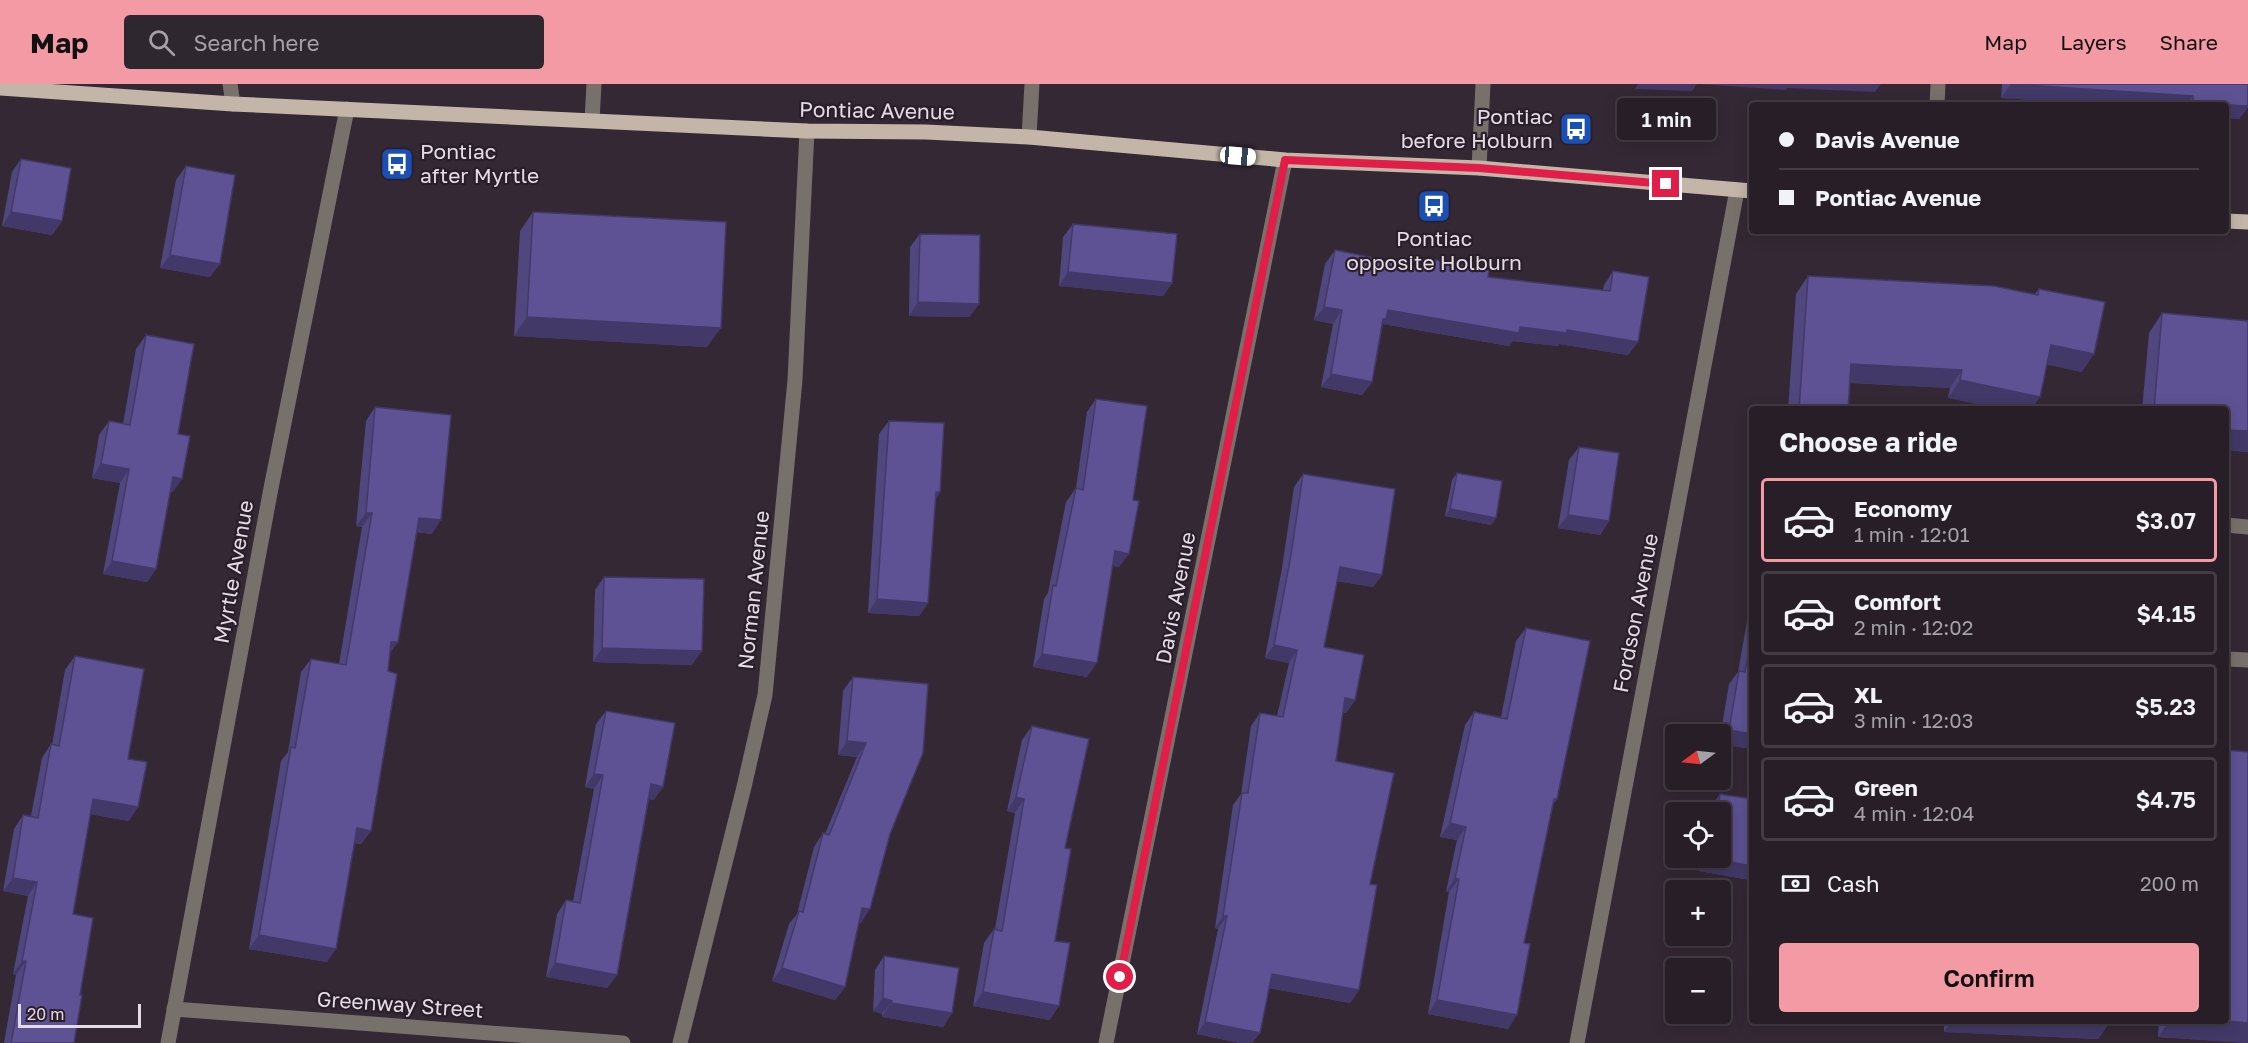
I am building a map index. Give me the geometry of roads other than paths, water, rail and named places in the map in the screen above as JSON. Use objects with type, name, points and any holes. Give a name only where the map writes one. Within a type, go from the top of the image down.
[{"type":"main road","name":"Pontiac Avenue","points":[[0,88],[347,110],[807,131],[926,132],[1029,137],[1285,160],[1479,168],[1744,191]]},
{"type":"main road","points":[[2229,221],[2248,222]]},
{"type":"street","points":[[230,84],[233,104]]},
{"type":"street","points":[[592,120],[594,84]]},
{"type":"street","points":[[1029,137],[1032,84]]},
{"type":"street","points":[[1479,168],[1484,84]]},
{"type":"street","points":[[1937,102],[1938,84]]},
{"type":"street","name":"Myrtle Avenue","points":[[168,1043],[271,488],[347,110]]},
{"type":"street","name":"Norman Avenue","points":[[680,1043],[765,695],[795,380],[807,131]]},
{"type":"street","name":"Davis Avenue","points":[[1106,1043],[1285,160]]},
{"type":"street","name":"Fordson Avenue","points":[[1577,1043],[1744,191]]},
{"type":"street","points":[[2229,525],[2248,526]]},
{"type":"street","points":[[2229,659],[2248,660]]},
{"type":"street","name":"Greenway Street","points":[[174,1009],[623,1043]]},
{"type":"place","name":"Pontiac before Holburn","points":[[1576,129]]},
{"type":"place","name":"Pontiac after Myrtle","points":[[397,164]]},
{"type":"place","name":"Pontiac opposite Holburn","points":[[1434,206]]}]
